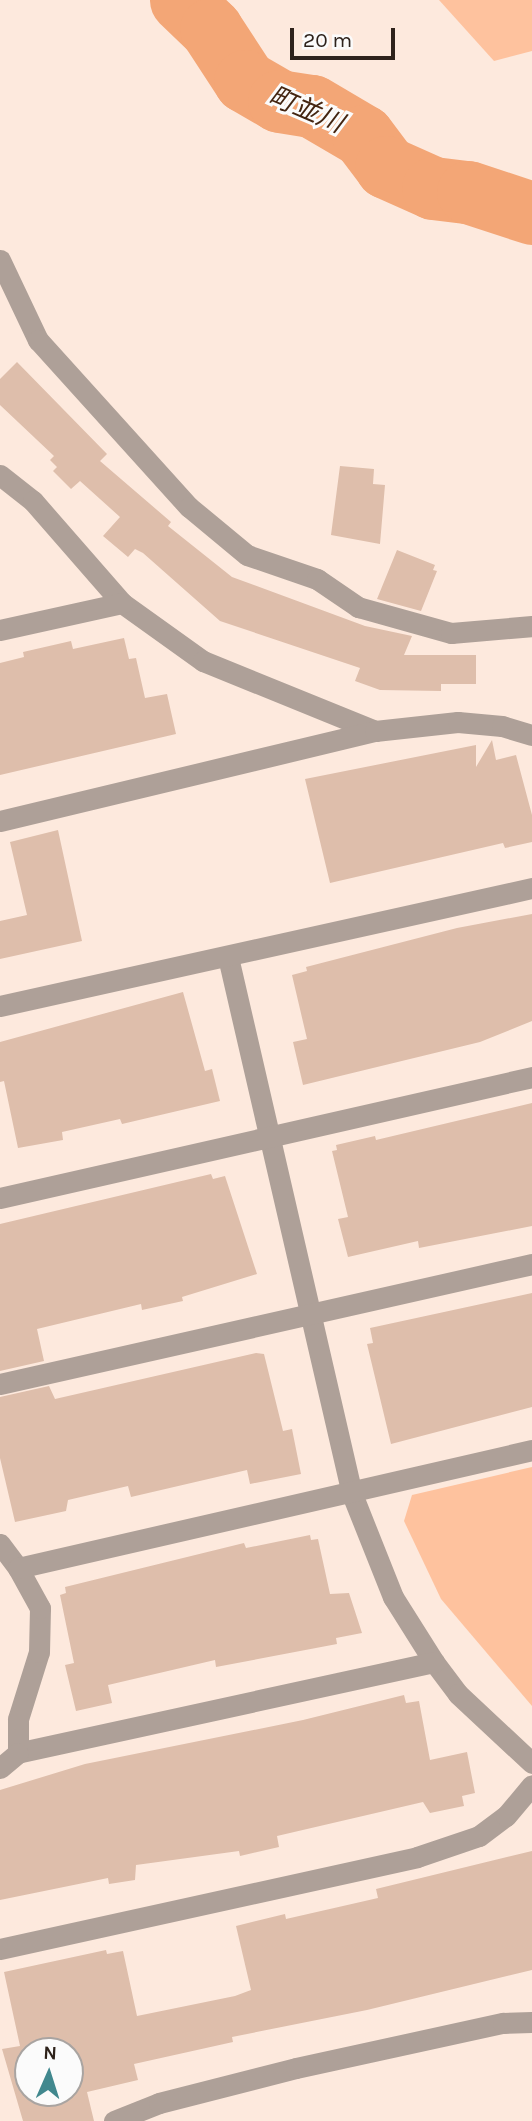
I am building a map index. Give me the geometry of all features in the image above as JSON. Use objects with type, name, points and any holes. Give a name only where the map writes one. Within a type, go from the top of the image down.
[{"type":"street","points":[[0,260],[37,340],[189,507],[247,555],[317,579],[358,607],[450,634],[532,626]]},
{"type":"street","points":[[0,475],[33,501],[122,603],[203,661],[375,731]]},
{"type":"street","points":[[0,630],[122,603]]},
{"type":"street","points":[[0,821],[375,731],[458,722],[502,726],[532,735]]},
{"type":"street","points":[[0,1006],[532,888]]},
{"type":"street","points":[[228,957],[267,1136],[352,1494],[393,1597],[434,1662],[466,1702],[532,1763]]},
{"type":"street","points":[[0,1198],[532,1077]]},
{"type":"street","points":[[0,1384],[532,1264]]},
{"type":"street","points":[[18,1568],[352,1494],[532,1450]]},
{"type":"street","points":[[0,1544],[18,1568],[40,1608],[40,1653],[18,1719],[18,1753]]},
{"type":"street","points":[[0,1768],[18,1753],[434,1662]]},
{"type":"street","points":[[0,1949],[417,1857],[480,1836],[506,1816],[532,1785]]},
{"type":"street","points":[[114,2121],[159,2102],[284,2071],[503,2023],[532,2022]]},
{"type":"shaded area","points":[[439,0],[532,0],[532,51],[494,61]]},
{"type":"shaded area","points":[[532,1467],[532,1706],[441,1599],[404,1521],[412,1495]]},
{"type":"building","points":[[17,362],[107,454],[100,461],[171,522],[168,526],[232,577],[365,626],[412,636],[404,655],[476,655],[476,684],[441,684],[441,691],[380,690],[355,681],[360,668],[220,621],[143,553],[135,549],[128,557],[103,536],[120,517],[80,481],[71,489],[53,471],[57,467],[50,460],[54,456],[0,405],[0,379]]},
{"type":"building","points":[[340,466],[374,469],[373,484],[385,485],[380,544],[331,535]]},
{"type":"building","points":[[397,550],[435,565],[433,570],[437,571],[421,611],[377,599]]},
{"type":"building","points":[[124,638],[129,659],[136,658],[145,698],[167,694],[176,734],[0,775],[0,663],[24,657],[23,652],[71,641],[73,649]]},
{"type":"building","points":[[492,740],[496,760],[516,755],[532,815],[532,842],[505,848],[503,843],[330,883],[305,779],[476,745],[476,767]]},
{"type":"building","points":[[58,830],[82,941],[0,959],[0,921],[27,915],[10,842]]},
{"type":"building","points":[[532,914],[532,1021],[480,1042],[303,1085],[293,1042],[307,1039],[292,975],[307,971],[306,967],[457,928]]},
{"type":"building","points":[[183,992],[205,1071],[212,1069],[220,1101],[122,1124],[120,1119],[62,1132],[63,1140],[18,1148],[4,1081],[0,1082],[0,1042]]},
{"type":"building","points":[[532,1103],[532,1226],[419,1248],[418,1241],[348,1257],[338,1219],[348,1217],[332,1151],[337,1150],[336,1145],[375,1136],[376,1140]]},
{"type":"building","points":[[211,1174],[213,1179],[225,1176],[257,1274],[182,1297],[183,1301],[142,1310],[141,1304],[37,1329],[44,1361],[0,1371],[0,1224]]},
{"type":"building","points":[[532,1293],[532,1407],[391,1444],[367,1344],[373,1343],[370,1328]]},
{"type":"building","points":[[256,1353],[264,1354],[283,1431],[292,1429],[301,1474],[250,1484],[247,1470],[131,1497],[128,1486],[68,1500],[66,1511],[15,1522],[0,1458],[0,1397],[49,1386],[55,1399]]},
{"type":"building","points":[[310,1535],[311,1540],[318,1539],[330,1594],[349,1593],[362,1633],[336,1638],[337,1644],[216,1667],[215,1660],[108,1685],[112,1703],[76,1711],[65,1665],[74,1663],[60,1595],[66,1593],[65,1587],[244,1543],[246,1548]]},
{"type":"building","points":[[404,1695],[406,1703],[419,1701],[430,1760],[467,1752],[475,1793],[462,1796],[464,1806],[430,1813],[423,1802],[277,1836],[279,1847],[240,1856],[239,1851],[136,1865],[135,1880],[109,1884],[108,1878],[0,1900],[0,1790],[85,1764],[303,1720]]},
{"type":"building","points":[[532,1851],[532,1970],[367,2010],[232,2037],[233,2042],[134,2064],[138,2080],[87,2092],[94,2121],[23,2121],[19,2107],[84,2107],[84,2037],[18,2037],[4,1972],[106,1950],[107,1954],[123,1951],[137,2016],[235,1996],[251,1990],[236,1926],[285,1914],[286,1919],[378,1898],[376,1889]]},
{"type":"building","points":[[14,2047],[14,2090],[2,2049]]},
{"type":"waterway","name":"町並川","points":[[181,0],[211,29],[245,81],[279,101],[312,106],[363,136],[386,167],[433,188],[468,192],[532,213]]}]
